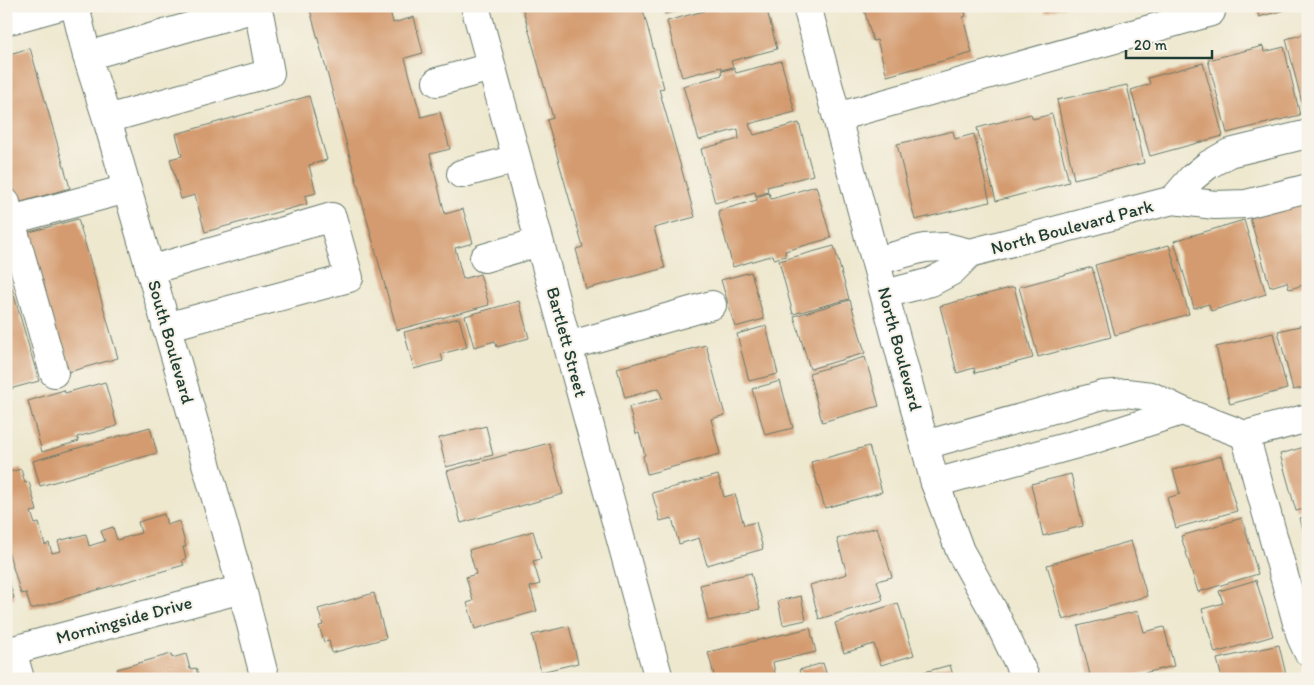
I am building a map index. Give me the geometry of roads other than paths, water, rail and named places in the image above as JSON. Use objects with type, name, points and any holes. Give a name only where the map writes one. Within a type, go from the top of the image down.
[{"type":"street","points":[[6,21],[60,6]]},
{"type":"street","name":"South Boulevard","points":[[75,6],[87,56],[107,119],[242,589],[265,679]]},
{"type":"street","name":"Bartlett Street","points":[[475,6],[659,679]]},
{"type":"street","name":"North Boulevard","points":[[807,6],[935,483],[960,551],[994,612],[1026,679]]},
{"type":"street","points":[[837,117],[1211,12],[1209,6]]},
{"type":"street","points":[[87,56],[252,9],[260,18],[270,73],[107,119]]},
{"type":"street","points":[[437,82],[491,68]]},
{"type":"street","name":"North Boulevard Park","points":[[1173,200],[1202,169],[1229,153],[1308,134]]},
{"type":"street","points":[[461,174],[516,159]]},
{"type":"street","name":"North Boulevard Park","points":[[876,261],[924,248],[946,247],[970,253],[1173,200],[1215,205],[1246,204],[1308,188]]},
{"type":"street","points":[[54,373],[9,212],[127,189]]},
{"type":"street","points":[[150,270],[332,218],[342,252],[349,278],[166,327]]},
{"type":"street","points":[[484,258],[539,242]]},
{"type":"street","name":"North Boulevard Park","points":[[885,294],[931,282],[952,271],[970,253]]},
{"type":"street","points":[[568,346],[712,305]]},
{"type":"street","points":[[925,445],[1103,395],[1126,392],[1151,396],[1182,411],[1245,435],[1308,418]]},
{"type":"street","points":[[1046,411],[1057,449]]},
{"type":"street","points":[[935,483],[1095,439],[1182,411]]},
{"type":"street","points":[[1245,435],[1301,638],[1308,652]]},
{"type":"street","name":"Morningside Drive","points":[[9,651],[242,589]]},
{"type":"street","points":[[9,651],[20,679]]}]
